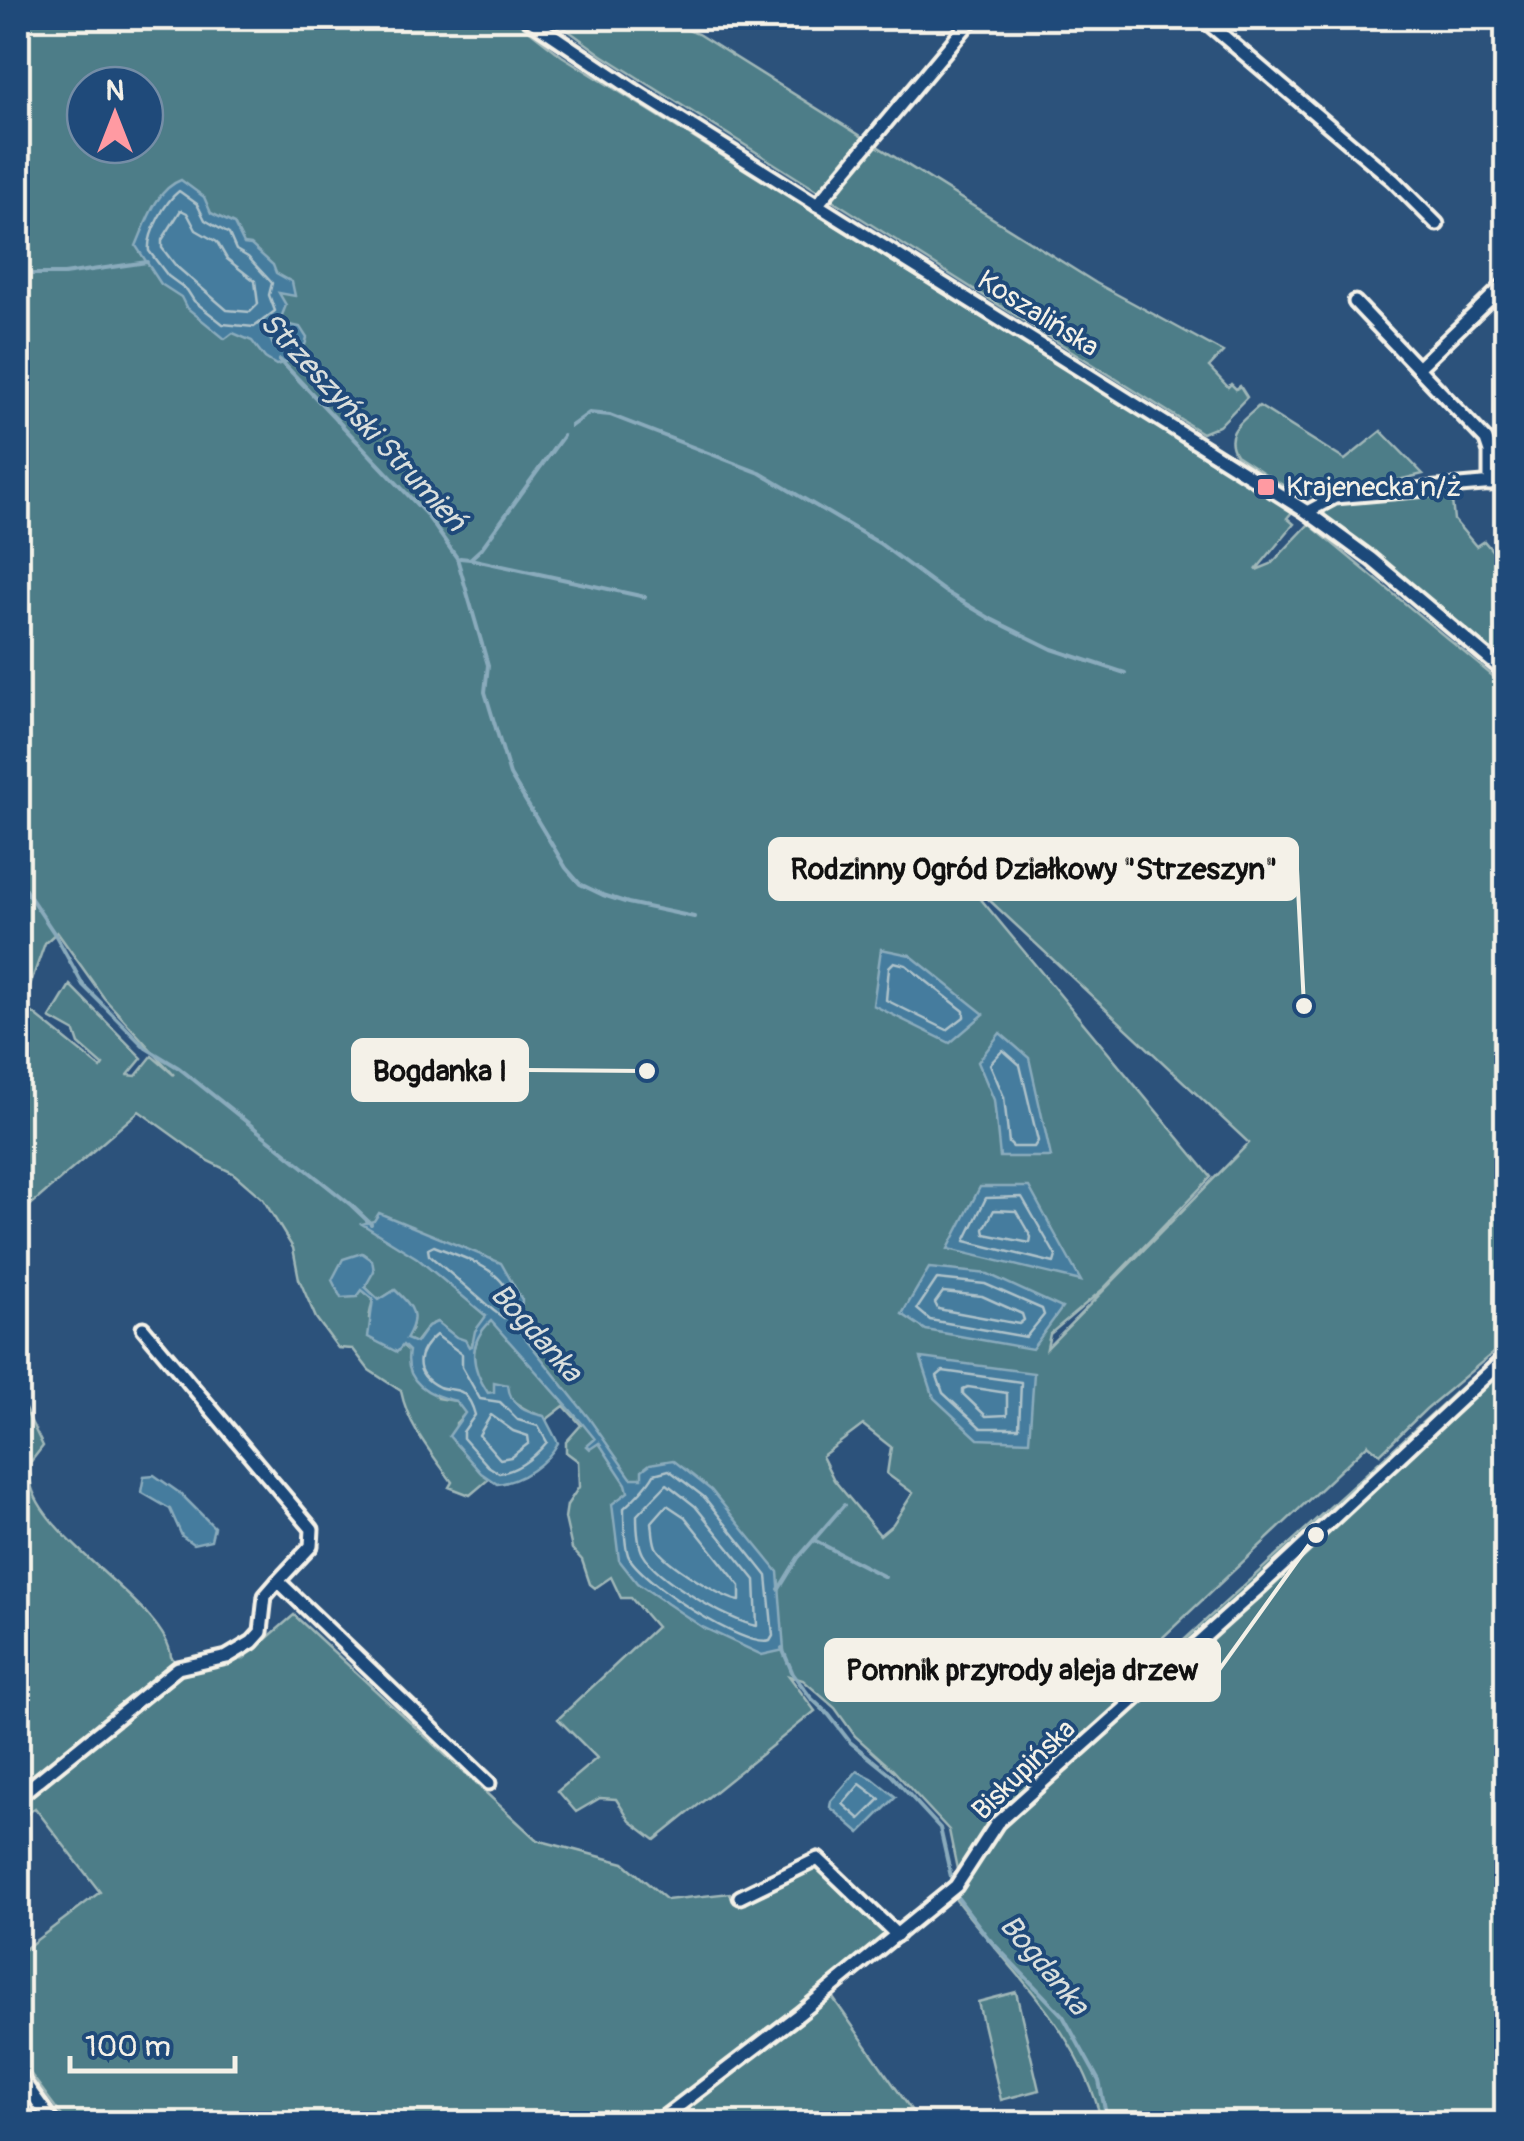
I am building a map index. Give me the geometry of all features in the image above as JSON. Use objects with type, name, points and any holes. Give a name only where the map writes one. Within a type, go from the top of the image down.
[{"type":"street","name":"Koszalińska","points":[[527,18],[587,60],[1307,512],[1370,558],[1506,673]]},
{"type":"street","points":[[817,204],[973,18]]},
{"type":"street","points":[[1202,18],[1393,180],[1436,224]]},
{"type":"street","points":[[1418,368],[1506,283]]},
{"type":"street","points":[[1355,302],[1486,440],[1490,484]]},
{"type":"street","points":[[1307,512],[1342,496],[1506,482]]},
{"type":"street","points":[[18,1796],[178,1668],[226,1658],[252,1642],[260,1632],[265,1596],[311,1546],[312,1529],[143,1328]]},
{"type":"street","name":"Biskupińska","points":[[655,2124],[956,1886],[997,1824],[1261,1586],[1506,1357]]},
{"type":"street","points":[[278,1581],[489,1783]]},
{"type":"street","points":[[740,1897],[818,1859],[898,1935]]},
{"type":"street","points":[[18,2074],[54,2124]]},
{"type":"green space","points":[[18,18],[513,18],[562,56],[1293,511],[1287,518],[1294,524],[1256,570],[1271,564],[1309,524],[1506,687],[1506,1318],[1495,1332],[1506,1342],[1426,1409],[1380,1454],[1368,1444],[1161,1639],[1172,1651],[1506,1346],[1506,2123],[1102,2123],[1092,2090],[1061,2031],[956,1900],[958,1874],[949,1830],[855,1736],[835,1708],[803,1680],[789,1676],[815,1711],[655,1840],[630,1821],[616,1799],[600,1798],[576,1812],[558,1791],[597,1758],[558,1719],[656,1627],[631,1598],[621,1598],[611,1577],[595,1588],[590,1584],[582,1560],[572,1549],[565,1518],[567,1505],[579,1487],[578,1461],[566,1452],[566,1442],[581,1425],[564,1406],[546,1420],[503,1396],[487,1393],[471,1363],[479,1332],[469,1348],[437,1322],[428,1326],[415,1343],[406,1339],[413,1325],[410,1307],[395,1290],[379,1300],[365,1287],[373,1269],[362,1290],[373,1299],[369,1318],[409,1351],[437,1398],[456,1401],[466,1413],[456,1423],[456,1444],[489,1479],[470,1495],[449,1487],[452,1482],[415,1428],[401,1391],[369,1370],[353,1349],[338,1348],[316,1318],[299,1279],[293,1248],[263,1199],[233,1173],[208,1161],[139,1111],[18,1216],[18,1001],[101,1068],[103,1065],[79,1044],[75,1032],[50,1018],[70,985],[142,1058],[128,1075],[136,1076],[152,1056],[174,1075],[104,998],[57,932],[45,943],[24,1002],[18,995]],"holes":[[[955,868],[1249,1143],[1047,1348],[1050,1334],[1102,1290],[1211,1177]],[[863,1425],[891,1447],[887,1474],[913,1493],[893,1524],[880,1535],[834,1480],[822,1456]]]},
{"type":"green space","points":[[551,18],[659,18],[698,34],[1096,283],[1223,352],[1209,367],[1228,387],[1240,386],[1247,397],[1219,426],[1202,433],[602,55]]},
{"type":"green space","points":[[1259,406],[1345,460],[1381,431],[1423,474],[1384,486],[1301,497],[1236,455],[1232,447],[1233,433]]},
{"type":"green space","points":[[1451,491],[1454,520],[1476,546],[1484,541],[1495,554],[1506,554],[1506,667],[1326,519],[1324,511],[1330,503]]},
{"type":"green space","points":[[18,1395],[43,1446],[29,1464],[32,1488],[43,1509],[60,1531],[150,1618],[165,1638],[171,1657],[184,1670],[243,1659],[294,1615],[537,1840],[624,1863],[667,1900],[730,1893],[745,1904],[750,1897],[815,1863],[884,1927],[885,1936],[650,2123],[67,2123],[18,2057],[18,1954],[100,1892],[35,1808],[18,1821]]},
{"type":"green space","points":[[1016,1992],[1039,2090],[1001,2100],[978,2002]]},
{"type":"green space","points":[[831,1995],[914,2114],[916,2123],[665,2124]]},
{"type":"water","points":[[181,180],[204,197],[211,213],[234,224],[244,244],[251,245],[273,265],[276,273],[292,282],[295,296],[279,293],[286,305],[277,328],[265,328],[277,348],[290,325],[300,327],[307,338],[303,349],[292,359],[276,365],[252,341],[233,333],[225,339],[186,307],[181,297],[161,284],[136,246],[158,199]]},
{"type":"water","points":[[881,949],[910,955],[984,1014],[950,1043],[873,1005]]},
{"type":"water","points":[[1000,1033],[1029,1058],[1051,1157],[1000,1157],[994,1100],[978,1062]]},
{"type":"water","points":[[980,1187],[1029,1187],[1081,1281],[948,1249]]},
{"type":"water","points":[[379,1213],[501,1263],[522,1300],[519,1330],[631,1478],[642,1478],[642,1470],[650,1464],[673,1460],[711,1490],[778,1572],[784,1650],[762,1655],[702,1627],[637,1583],[619,1560],[612,1504],[628,1492],[626,1484],[599,1443],[590,1449],[587,1446],[595,1439],[491,1321],[475,1347],[475,1365],[482,1383],[488,1393],[494,1392],[494,1382],[508,1385],[520,1407],[544,1416],[558,1443],[540,1464],[515,1480],[497,1484],[481,1473],[449,1436],[465,1413],[456,1401],[420,1386],[410,1371],[409,1351],[403,1345],[397,1352],[368,1337],[373,1299],[362,1290],[357,1297],[341,1298],[332,1280],[343,1259],[362,1253],[372,1260],[374,1271],[365,1287],[379,1300],[395,1290],[411,1307],[414,1318],[406,1339],[416,1343],[428,1326],[437,1322],[472,1346],[475,1331],[486,1316],[417,1258],[362,1224],[374,1221]]},
{"type":"water","points":[[929,1268],[988,1274],[1062,1308],[1032,1349],[926,1330],[902,1314]]},
{"type":"water","points":[[921,1358],[1034,1373],[1029,1441],[978,1439],[934,1398]]},
{"type":"water","points":[[154,1475],[181,1494],[214,1527],[211,1540],[193,1544],[182,1536],[170,1509],[141,1492],[144,1476]]},
{"type":"water","points":[[857,1771],[896,1797],[860,1833],[830,1807]]},
{"type":"waterway","name":"Strzeszyński Strumień","points":[[27,274],[64,274],[147,262]]},
{"type":"waterway","name":"Strzeszyński Strumień","points":[[280,360],[426,514],[457,558],[488,665],[485,692],[510,775],[566,868],[580,884],[603,895],[694,917]]},
{"type":"waterway","points":[[571,426],[589,413],[610,415],[760,473],[879,543],[944,591],[991,619],[1052,649],[1125,673]]},
{"type":"waterway","points":[[460,558],[470,559],[481,549],[563,436]]},
{"type":"waterway","points":[[470,559],[645,597]]},
{"type":"waterway","name":"Bogdanka","points":[[18,879],[83,985],[146,1048],[179,1068],[371,1224]]},
{"type":"waterway","points":[[779,1589],[798,1558],[844,1505]]},
{"type":"waterway","points":[[814,1540],[885,1577]]},
{"type":"waterway","name":"Bogdanka","points":[[782,1648],[793,1674],[811,1698],[850,1742],[891,1775],[940,1828],[952,1881]]},
{"type":"waterway","name":"Bogdanka","points":[[957,1897],[988,1938],[1063,2016],[1099,2081],[1108,2124]]},
{"type":"place","name":"Krajenecka n/ż","points":[[1266,487]]},
{"type":"place","name":"Rodzinny Ogród Działkowy \"Strzeszyn\"","points":[[1304,1006]]},
{"type":"place","name":"Bogdanka I","points":[[647,1071]]},
{"type":"place","name":"Pomnik przyrody aleja drzew","points":[[1316,1535]]}]
